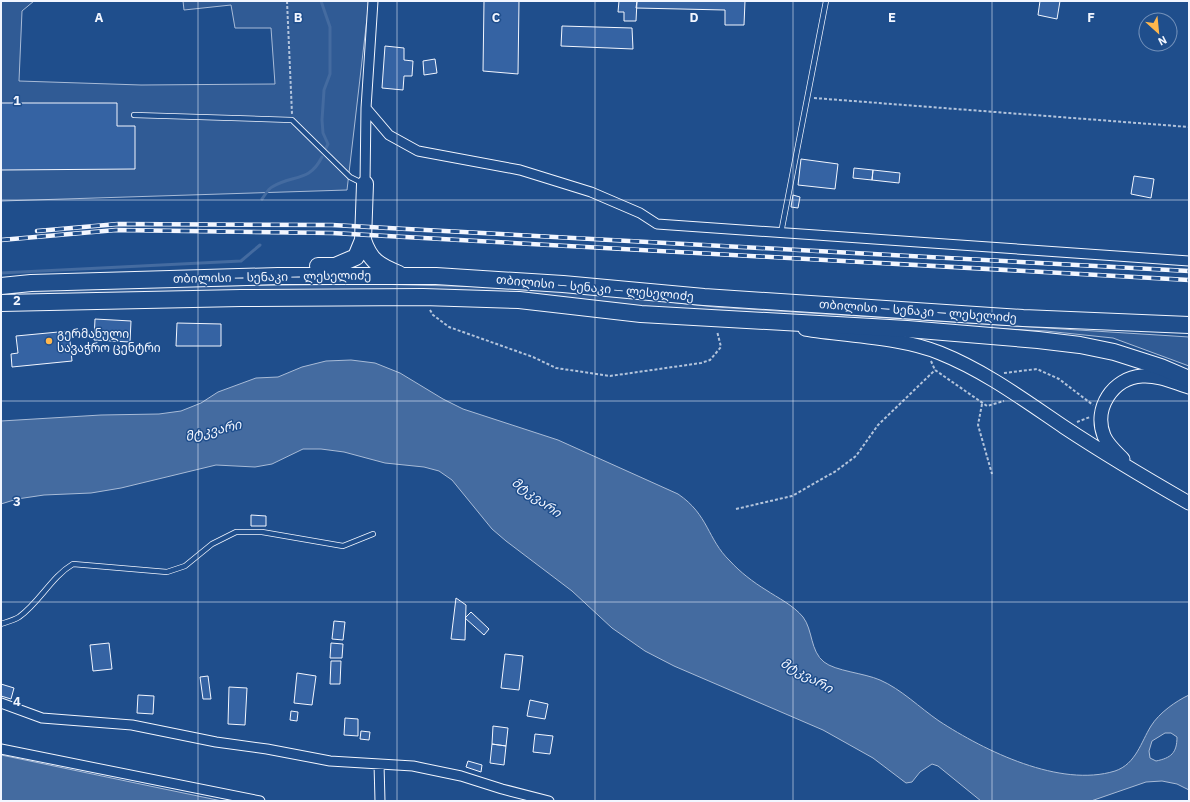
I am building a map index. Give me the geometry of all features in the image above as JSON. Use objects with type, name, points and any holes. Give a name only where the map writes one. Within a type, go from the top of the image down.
[{"type":"highway","points":[[278,276],[297,267],[335,266],[348,262],[356,257],[363,240],[365,184]]},
{"type":"highway","points":[[363,240],[367,251],[375,262],[402,276]]},
{"type":"highway","name":"თბილისი — სენაკი — ლესელიძე","points":[[1,286],[31,282],[278,276],[402,276],[564,284],[704,297],[984,315],[1189,325]]},
{"type":"highway","name":"თბილისი — სენაკი — ლესელიძე","points":[[1,302],[194,298],[423,297],[519,300],[641,314],[986,335],[1080,345],[1141,360],[1189,379]]},
{"type":"main road","points":[[758,321],[894,342],[945,355],[993,379],[1065,428],[1189,503]]},
{"type":"main road","points":[[1136,471],[1116,452],[1107,440],[1102,427],[1102,411],[1109,393],[1115,386],[1132,378],[1152,376],[1189,387]]},
{"type":"street","points":[[365,184],[366,108],[373,1]]},
{"type":"street","points":[[366,108],[389,135],[418,151],[527,172],[591,192],[640,213],[657,224],[1189,261]]},
{"type":"street","points":[[1,703],[42,718],[132,725],[216,742],[267,749],[330,761],[413,766],[461,776],[502,789],[549,801]]},
{"type":"street","points":[[1,750],[260,801]]},
{"type":"street","points":[[379,764],[380,801]]},
{"type":"lane","points":[[781,233],[826,1]]},
{"type":"lane","points":[[134,115],[292,120],[350,177],[365,184]]},
{"type":"lane","points":[[1,624],[17,618],[30,608],[62,571],[73,564],[167,572],[185,566],[212,544],[236,532],[262,532],[342,546],[373,534]]},
{"type":"path","points":[[287,1],[292,120]]},
{"type":"path","points":[[807,97],[1189,127]]},
{"type":"path","points":[[423,297],[433,315],[449,327],[533,357],[556,368],[610,376],[701,363],[710,360],[721,346],[714,319]]},
{"type":"path","points":[[925,349],[935,370],[987,406],[1019,396]]},
{"type":"path","points":[[993,379],[1000,374],[1038,369],[1059,379],[1102,411],[1065,428]]},
{"type":"path","points":[[736,509],[792,496],[836,471],[856,456],[878,425],[935,370]]},
{"type":"path","points":[[982,403],[978,425],[992,474]]},
{"type":"shaded area","points":[[1,1],[34,1],[22,11],[19,81],[141,85],[275,84],[271,28],[235,28],[231,5],[184,10],[183,1],[369,1],[347,190],[1,201]]},
{"type":"shaded area","points":[[371,284],[492,287],[586,293],[715,307],[1189,337],[1189,366],[1113,338],[1046,331],[665,312],[549,297],[1,297],[1,291],[43,288]]},
{"type":"water","name":"მტკვარი","points":[[351,360],[375,363],[400,373],[443,399],[463,409],[558,440],[678,494],[696,510],[722,553],[742,573],[756,584],[790,605],[803,617],[809,628],[816,652],[824,662],[835,668],[880,680],[888,684],[939,721],[978,744],[1024,764],[1047,771],[1071,775],[1094,775],[1115,771],[1122,768],[1133,758],[1154,721],[1173,704],[1189,695],[1189,790],[1177,784],[1162,781],[1146,782],[1091,801],[981,801],[938,766],[932,764],[920,772],[912,782],[906,783],[873,758],[823,730],[674,666],[645,651],[612,628],[572,591],[492,529],[452,480],[439,471],[424,467],[385,463],[344,452],[321,449],[303,449],[272,464],[255,467],[216,465],[121,488],[91,493],[44,495],[17,499],[1,504],[1,421],[101,415],[159,414],[181,411],[201,403],[218,392],[256,378],[278,377],[302,367],[326,361]],"holes":[[[1165,733],[1171,733],[1177,737],[1176,747],[1172,754],[1166,758],[1156,761],[1150,758],[1149,751],[1152,741]]]},
{"type":"water","points":[[1,755],[222,801],[1,801]]},
{"type":"building","points":[[484,1],[519,1],[518,74],[483,71]]},
{"type":"building","points":[[619,1],[637,1],[636,21],[624,21],[624,12],[618,12]]},
{"type":"building","points":[[637,1],[745,1],[744,25],[725,25],[725,10],[636,8]]},
{"type":"building","points":[[1040,1],[1060,1],[1057,19],[1038,15]]},
{"type":"building","points":[[562,26],[632,28],[633,49],[561,46]]},
{"type":"building","points":[[385,46],[404,48],[404,60],[413,61],[412,76],[404,76],[403,90],[382,88]]},
{"type":"building","points":[[435,59],[437,73],[424,75],[423,61]]},
{"type":"building","points":[[1,103],[117,103],[117,126],[135,126],[135,169],[1,170]]},
{"type":"building","points":[[801,159],[838,164],[835,189],[798,185]]},
{"type":"building","points":[[854,168],[873,170],[872,180],[853,178]]},
{"type":"building","points":[[873,170],[900,173],[899,183],[872,180]]},
{"type":"building","points":[[1134,176],[1154,179],[1151,198],[1131,194]]},
{"type":"building","points":[[793,195],[800,197],[798,208],[791,207]]},
{"type":"building","points":[[95,319],[131,321],[130,342],[94,340]]},
{"type":"building","points":[[177,323],[221,324],[221,346],[176,346]]},
{"type":"building","points":[[69,331],[72,361],[12,367],[11,354],[18,353],[16,336]]},
{"type":"building","points":[[251,515],[266,516],[266,526],[251,526]]},
{"type":"building","points":[[456,598],[466,605],[465,640],[451,639]]},
{"type":"building","points":[[471,612],[489,629],[484,635],[465,618]]},
{"type":"building","points":[[334,621],[345,622],[343,640],[332,639]]},
{"type":"building","points":[[109,643],[112,669],[93,671],[90,645]]},
{"type":"building","points":[[331,643],[343,644],[342,658],[330,658]]},
{"type":"building","points":[[505,654],[523,656],[519,690],[501,688]]},
{"type":"building","points":[[331,661],[341,661],[340,684],[330,684]]},
{"type":"building","points":[[297,673],[316,676],[312,705],[294,703]]},
{"type":"building","points":[[208,676],[211,699],[203,699],[200,677]]},
{"type":"building","points":[[1,684],[14,688],[11,699],[1,696]]},
{"type":"building","points":[[229,687],[247,688],[245,725],[228,724]]},
{"type":"building","points":[[138,695],[154,696],[153,714],[137,713]]},
{"type":"building","points":[[530,700],[548,704],[545,719],[527,716]]},
{"type":"building","points":[[291,711],[298,712],[297,721],[290,720]]},
{"type":"building","points":[[345,718],[358,719],[358,736],[344,735]]},
{"type":"building","points":[[493,726],[508,728],[506,746],[492,744]]},
{"type":"building","points":[[361,731],[370,732],[369,740],[360,739]]},
{"type":"building","points":[[535,734],[553,736],[550,754],[533,752]]},
{"type":"building","points":[[492,744],[506,746],[504,765],[490,763]]},
{"type":"building","points":[[468,761],[482,765],[481,772],[466,767]]},
{"type":"waterway","points":[[321,1],[330,27],[330,74],[324,90],[322,120],[323,133],[328,144],[326,148]]},
{"type":"waterway","points":[[262,199],[272,187],[312,171],[322,157]]},
{"type":"waterway","points":[[1,273],[241,261],[260,245]]},
{"type":"railway","points":[[37,231],[118,224],[332,225],[1189,271]]},
{"type":"railway","points":[[1,240],[116,230],[332,233],[1189,280]]},
{"type":"place","name":"გერმანული სავაჭრო ცენტრი","points":[[49,341]]}]
